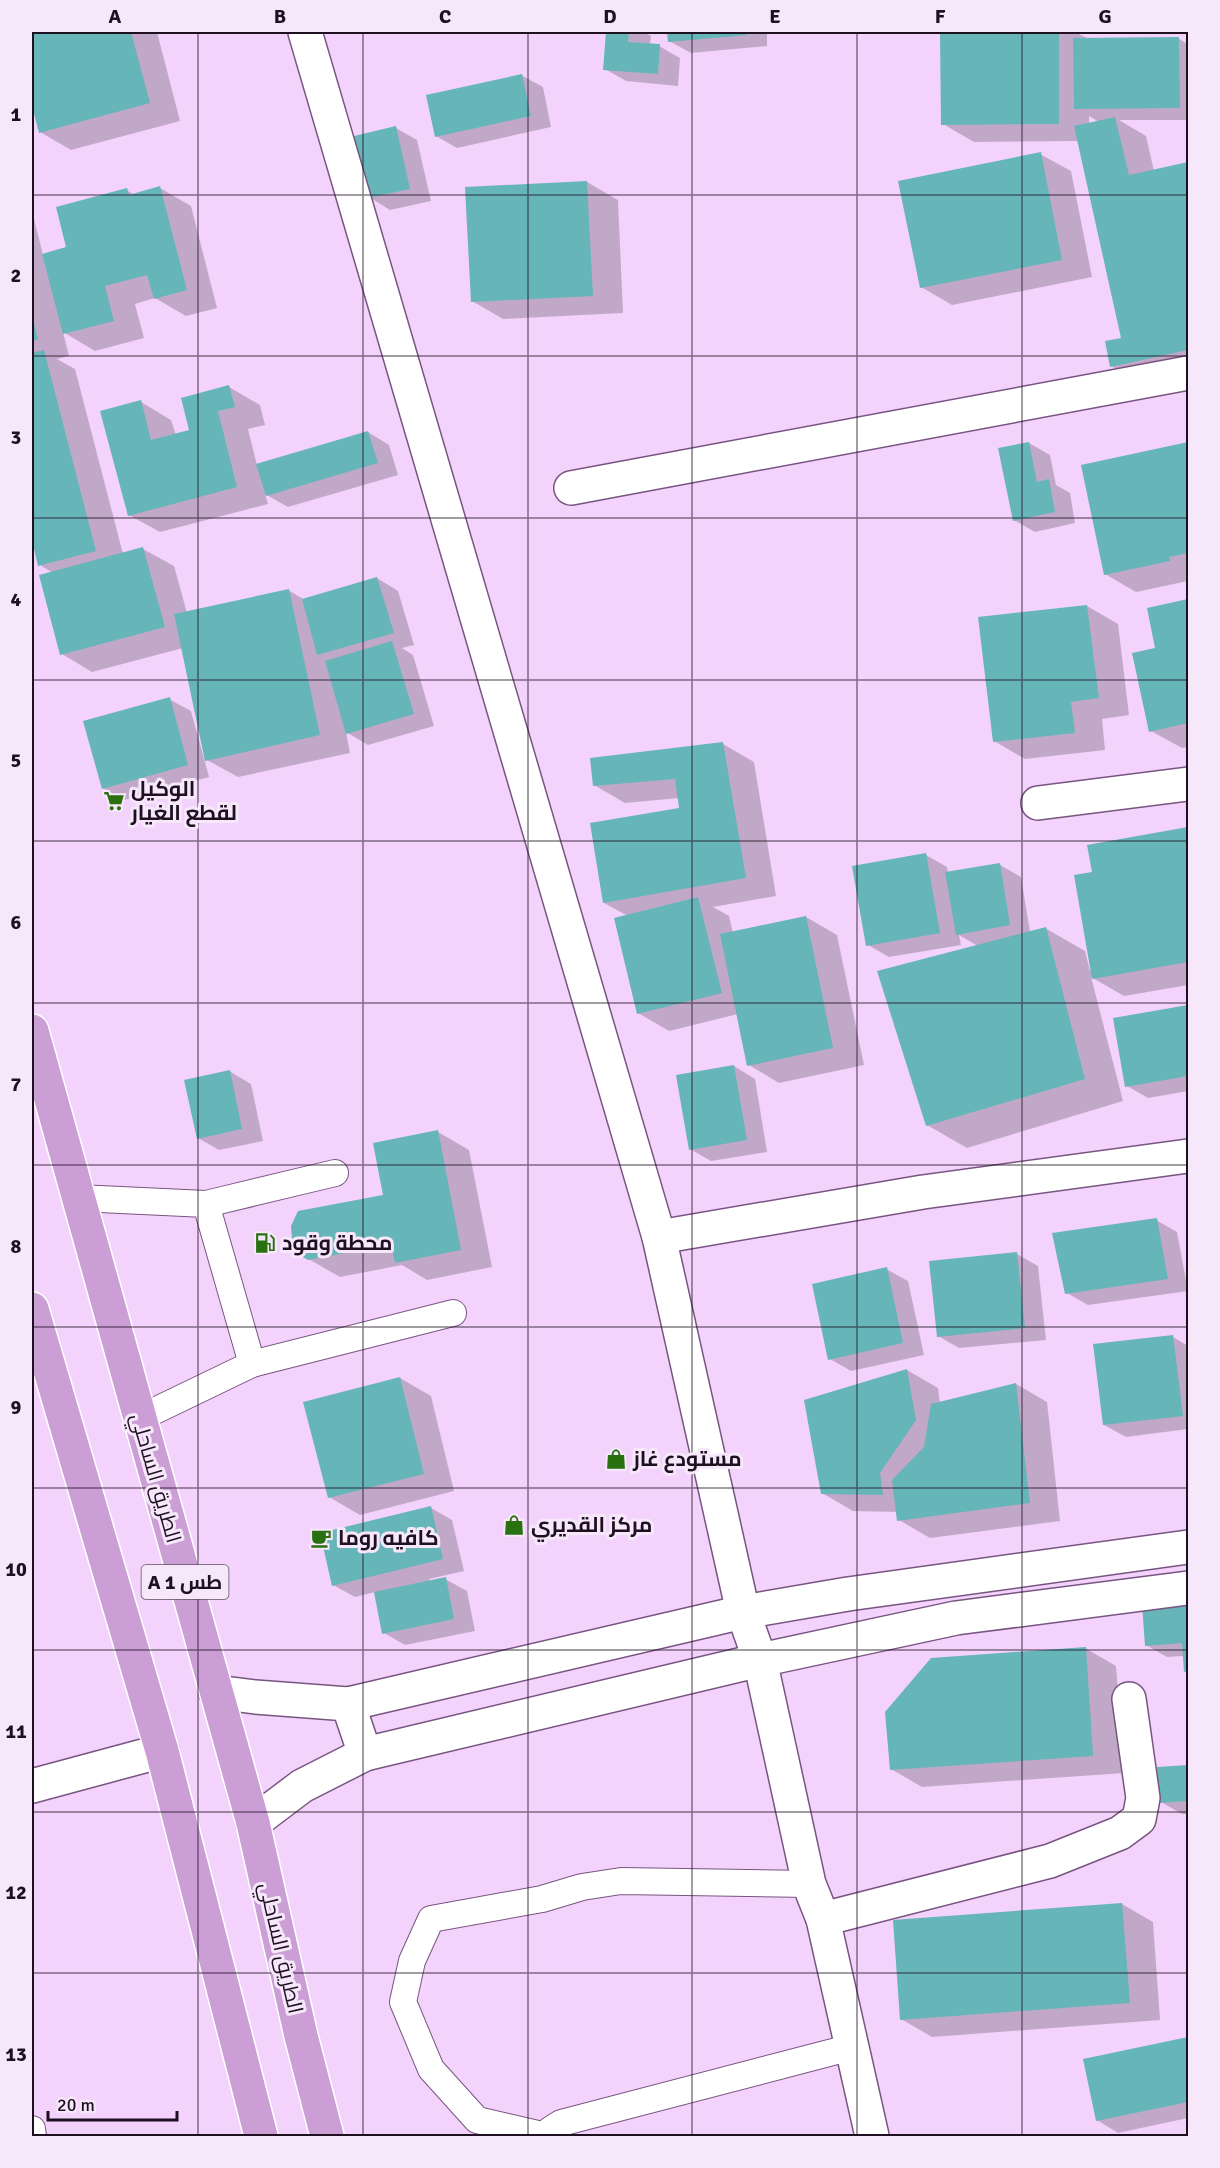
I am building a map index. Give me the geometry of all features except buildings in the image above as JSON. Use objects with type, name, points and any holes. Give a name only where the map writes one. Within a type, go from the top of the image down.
[{"type":"highway","name":"الطريق الساحلي","points":[[32,1031],[253,1823],[301,2036],[327,2136]]},
{"type":"highway","name":"A 1 طس","points":[[32,1309],[162,1750],[261,2136]]},
{"type":"street","points":[[305,32],[659,1237],[743,1612],[760,1660],[809,1884],[823,1919],[872,2136]]},
{"type":"street","points":[[571,488],[1188,373]]},
{"type":"street","points":[[1038,803],[1188,784]]},
{"type":"street","points":[[659,1237],[923,1192],[1188,1156]]},
{"type":"street","points":[[216,1692],[348,1704],[743,1612],[848,1594],[1188,1547]]},
{"type":"street","points":[[253,1823],[302,1786],[365,1754],[760,1660],[956,1618],[1188,1588]]},
{"type":"street","points":[[823,1919],[1050,1861],[1120,1833],[1139,1818],[1143,1798],[1129,1699]]},
{"type":"street","points":[[348,1704],[365,1754]]},
{"type":"street","points":[[32,1786],[162,1750]]},
{"type":"lane","points":[[78,1198],[206,1204],[335,1173]]},
{"type":"lane","points":[[206,1204],[252,1364]]},
{"type":"lane","points":[[140,1418],[252,1364],[453,1313]]},
{"type":"lane","points":[[809,1884],[621,1881],[582,1887],[542,1899],[431,1919],[412,1961],[403,2002],[431,2069],[477,2120],[546,2136],[561,2123],[852,2047]]},
{"type":"lane","points":[[32,2129],[33,2136]]},
{"type":"place","name":"الوكيل لقطع الغيار","points":[[114,801]]},
{"type":"place","name":"محطة وقود","points":[[265,1243]]},
{"type":"place","name":"مستودع غاز","points":[[616,1459]]},
{"type":"place","name":"مركز القديري","points":[[514,1525]]},
{"type":"place","name":"كافيه روما","points":[[321,1538]]}]
